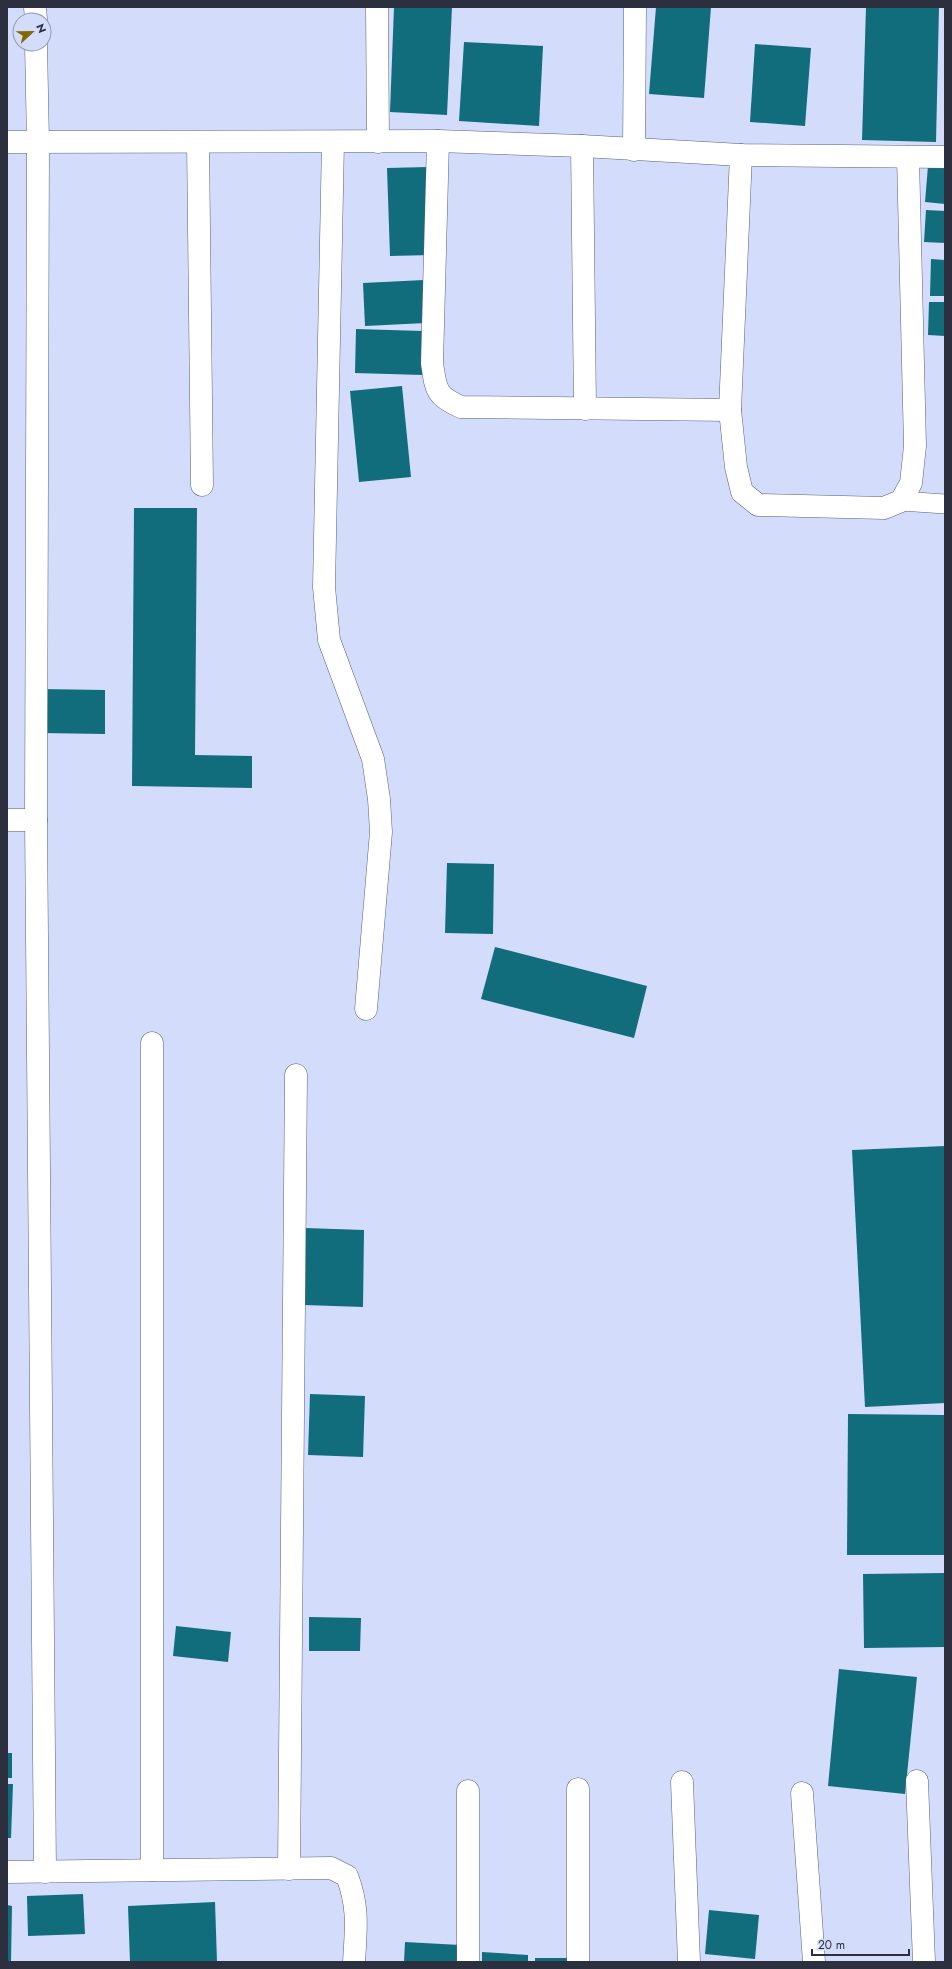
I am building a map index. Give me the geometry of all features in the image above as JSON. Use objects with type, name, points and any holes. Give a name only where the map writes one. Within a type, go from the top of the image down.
[{"type":"street","points":[[377,7],[378,142]]},
{"type":"street","points":[[634,150],[635,7]]},
{"type":"street","points":[[36,52],[38,142],[36,820],[45,1872]]},
{"type":"street","points":[[7,142],[438,142],[582,146],[741,155],[945,157]]},
{"type":"street","points":[[198,142],[202,486]]},
{"type":"street","points":[[333,142],[324,587],[329,640],[373,758],[379,799],[381,832],[366,1008]]},
{"type":"street","points":[[438,142],[432,363],[436,387],[445,400],[461,406],[730,410]]},
{"type":"street","points":[[582,146],[585,409]]},
{"type":"street","points":[[741,155],[730,410],[736,467],[742,492],[758,505],[884,508],[901,500],[910,483],[915,446],[908,157]]},
{"type":"street","points":[[7,820],[36,820]]},
{"type":"street","points":[[152,1043],[152,1870]]},
{"type":"street","points":[[289,1869],[296,1075]]},
{"type":"street","points":[[917,1781],[924,1962]]},
{"type":"street","points":[[682,1782],[689,1962]]},
{"type":"street","points":[[578,1789],[578,1962]]},
{"type":"street","points":[[468,1791],[468,1962]]},
{"type":"street","points":[[802,1793],[814,1962]]},
{"type":"street","points":[[7,1872],[331,1868],[347,1876],[354,1894],[356,1917],[354,1962]]},
{"type":"lane","points":[[901,500],[945,504]]},
{"type":"building","points":[[394,7],[452,7],[447,115],[390,112]]},
{"type":"building","points":[[656,7],[711,7],[704,98],[649,94]]},
{"type":"building","points":[[866,7],[939,7],[936,142],[862,140]]},
{"type":"building","points":[[464,42],[543,46],[539,126],[459,121]]},
{"type":"building","points":[[755,44],[811,48],[805,126],[750,122]]},
{"type":"building","points":[[928,166],[945,167],[945,204],[925,202]]},
{"type":"building","points":[[428,167],[431,255],[390,256],[387,168]]},
{"type":"building","points":[[926,210],[945,211],[945,243],[924,242]]},
{"type":"building","points":[[931,259],[945,260],[945,296],[930,296]]},
{"type":"building","points":[[424,280],[426,323],[365,326],[363,283]]},
{"type":"building","points":[[929,302],[945,302],[945,336],[928,335]]},
{"type":"building","points":[[356,329],[423,331],[423,375],[355,373]]},
{"type":"building","points":[[402,386],[411,477],[359,482],[350,391]]},
{"type":"building","points":[[134,508],[197,508],[195,755],[252,756],[252,788],[132,786]]},
{"type":"building","points":[[40,689],[105,690],[105,734],[40,733]]},
{"type":"building","points":[[447,863],[494,864],[493,934],[445,933]]},
{"type":"building","points":[[495,947],[647,986],[634,1038],[481,999]]},
{"type":"building","points":[[945,1146],[945,1403],[865,1407],[852,1150]]},
{"type":"building","points":[[305,1228],[364,1230],[363,1307],[304,1305]]},
{"type":"building","points":[[310,1394],[365,1396],[363,1457],[308,1455]]},
{"type":"building","points":[[848,1414],[945,1415],[945,1555],[847,1555]]},
{"type":"building","points":[[945,1573],[945,1647],[864,1648],[863,1574]]},
{"type":"building","points":[[309,1617],[361,1618],[360,1651],[309,1651]]},
{"type":"building","points":[[176,1626],[231,1632],[228,1662],[173,1656]]},
{"type":"building","points":[[839,1669],[917,1677],[905,1794],[828,1786]]},
{"type":"building","points":[[7,1753],[12,1753],[12,1778],[7,1778]]},
{"type":"building","points":[[7,1784],[13,1784],[11,1838],[7,1838]]},
{"type":"building","points":[[83,1894],[85,1934],[28,1936],[27,1896]]},
{"type":"building","points":[[215,1902],[217,1962],[130,1962],[128,1906]]},
{"type":"building","points":[[7,1905],[12,1906],[11,1962],[7,1962]]},
{"type":"building","points":[[709,1910],[759,1915],[755,1959],[705,1954]]},
{"type":"building","points":[[405,1942],[460,1945],[459,1962],[404,1962]]},
{"type":"building","points":[[482,1952],[528,1955],[528,1962],[482,1962]]},
{"type":"building","points":[[535,1958],[573,1958],[573,1962],[535,1962]]}]
